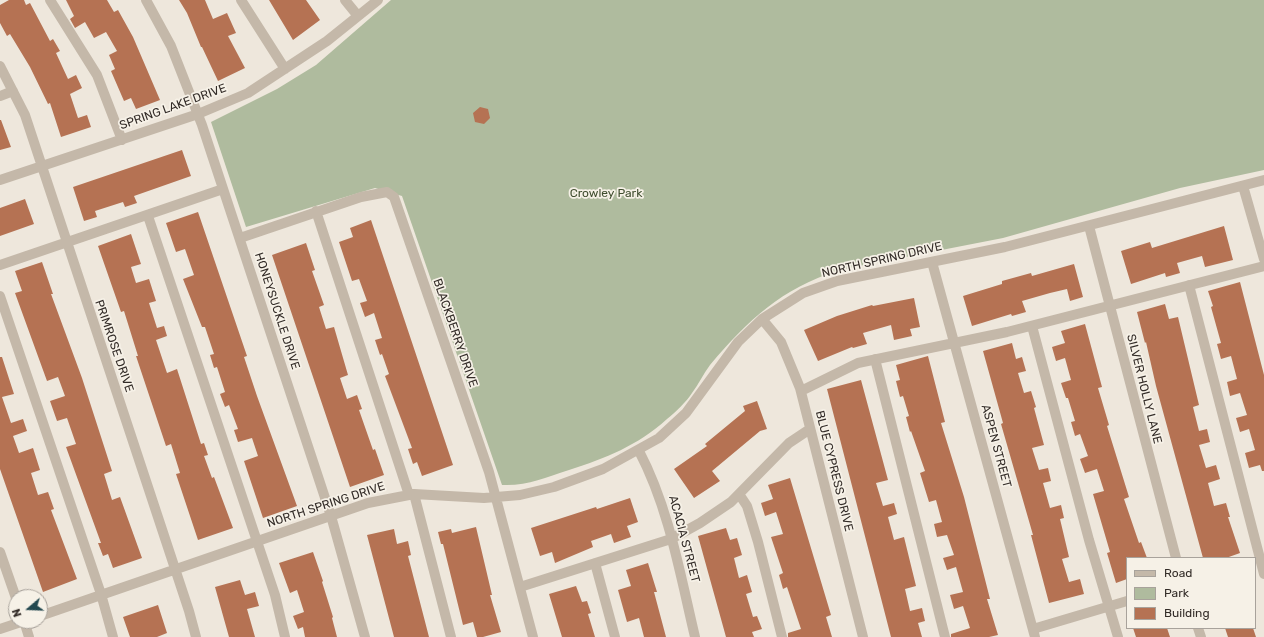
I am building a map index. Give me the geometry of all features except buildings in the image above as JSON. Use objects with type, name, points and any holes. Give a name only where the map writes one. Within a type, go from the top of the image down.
[{"type":"street","points":[[50,0],[97,75],[122,140]]},
{"type":"street","name":"HONEYSUCKLE DRIVE","points":[[146,0],[171,46],[198,114],[331,516],[365,637]]},
{"type":"street","points":[[241,0],[286,69]]},
{"type":"street","points":[[345,0],[358,16]]},
{"type":"street","name":"SPRING LAKE DRIVE","points":[[0,180],[198,114],[248,93],[327,41],[378,0]]},
{"type":"street","name":"PRIMROSE DRIVE","points":[[0,66],[25,115],[65,242],[175,569],[196,637]]},
{"type":"street","points":[[0,96],[13,91]]},
{"type":"street","name":"NORTH SPRING DRIVE","points":[[48,613],[368,503],[411,494],[496,498],[520,495],[554,487],[604,469],[639,451],[659,438],[686,413],[738,342],[762,319],[804,293],[830,283],[879,271],[1005,247],[1264,180]]},
{"type":"street","points":[[1243,186],[1264,259]]},
{"type":"street","points":[[0,265],[65,242],[148,216],[223,189]]},
{"type":"street","name":"BLACKBERRY DRIVE","points":[[240,238],[316,211],[379,192],[387,192],[394,197],[437,318],[496,498],[532,637]]},
{"type":"street","points":[[316,211],[411,494],[450,637]]},
{"type":"street","points":[[148,216],[275,595],[285,637]]},
{"type":"street","name":"SILVER HOLLY LANE","points":[[1089,226],[1176,557]]},
{"type":"street","name":"ASPEN STREET","points":[[932,262],[1034,633]]},
{"type":"street","points":[[801,391],[823,381],[848,366],[1032,326],[1264,266]]},
{"type":"street","points":[[1188,285],[1264,574]]},
{"type":"street","points":[[0,296],[101,594],[113,637]]},
{"type":"street","name":"BLUE CYPRESS DRIVE","points":[[762,319],[781,342],[801,391],[863,637]]},
{"type":"street","points":[[1032,326],[1107,607],[1118,637]]},
{"type":"street","points":[[875,359],[945,637]]},
{"type":"street","points":[[520,587],[671,539],[700,523],[739,494],[789,442],[810,429]]},
{"type":"street","name":"ACACIA STREET","points":[[639,451],[654,478],[671,539],[695,637]]},
{"type":"street","points":[[739,494],[747,506],[758,542],[782,637]]},
{"type":"street","points":[[0,552],[13,589]]},
{"type":"street","points":[[596,563],[615,637]]},
{"type":"street","points":[[1034,633],[1126,601]]},
{"type":"green space","name":"Crowley Park","points":[[391,0],[1264,0],[1264,170],[1180,188],[1003,238],[839,270],[818,278],[800,286],[767,307],[738,333],[710,365],[684,403],[644,437],[608,456],[544,479],[528,483],[502,485],[402,196],[375,188],[246,227],[211,122],[277,89],[316,65]]}]
